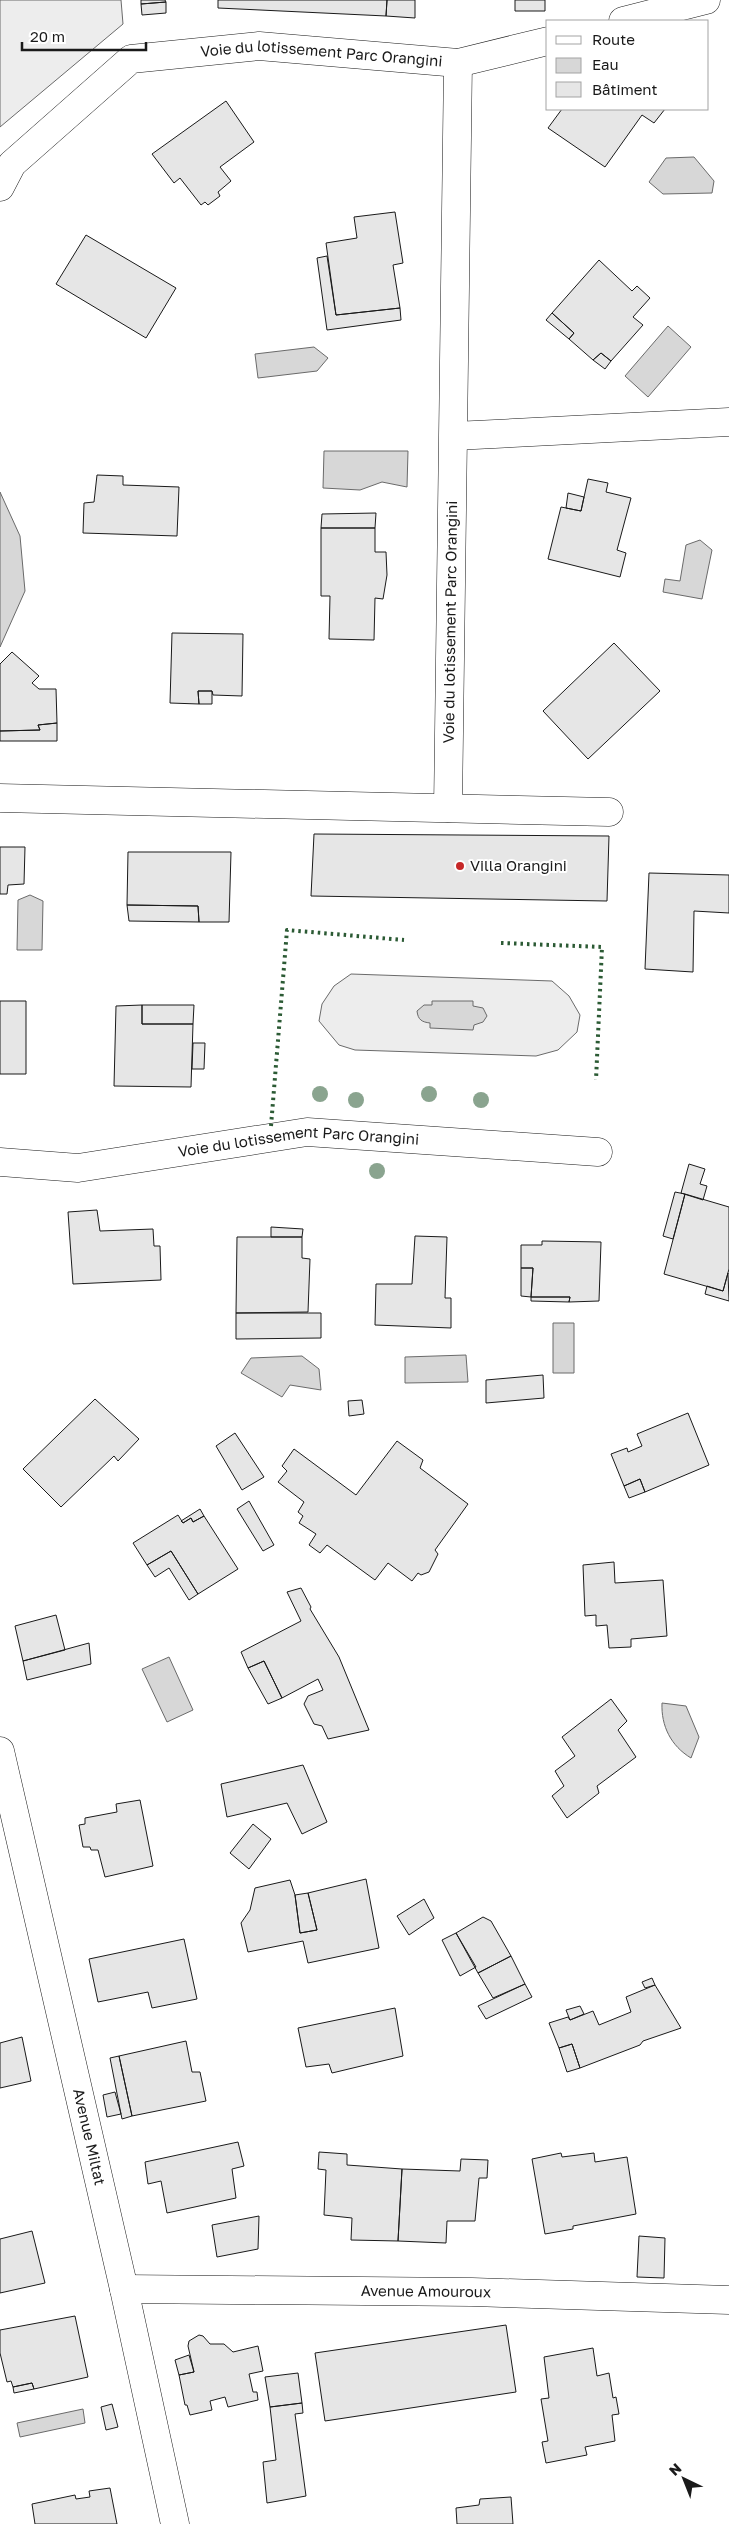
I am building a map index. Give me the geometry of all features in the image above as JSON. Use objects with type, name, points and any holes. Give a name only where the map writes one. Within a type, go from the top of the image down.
[{"type":"street","points":[[627,20],[706,0]]},
{"type":"street","name":"Voie du lotissement Parc Orangini","points":[[0,187],[12,164],[131,59],[258,46],[458,64],[546,41]]},
{"type":"street","name":"Voie du lotissement Parc Orangini","points":[[448,808],[458,64]]},
{"type":"street","points":[[454,436],[729,422]]},
{"type":"street","points":[[0,798],[609,812]]},
{"type":"street","name":"Voie du lotissement Parc Orangini","points":[[0,1162],[78,1168],[307,1132],[598,1152]]},
{"type":"street","name":"Avenue Miltat","points":[[0,1751],[124,2289],[175,2524]]},
{"type":"street","name":"Avenue Amouroux","points":[[124,2289],[472,2292],[729,2300]]},
{"type":"shaded area","points":[[0,0],[121,0],[123,24],[0,127]]},
{"type":"shaded area","points":[[351,974],[552,981],[569,996],[580,1015],[577,1032],[558,1050],[536,1056],[355,1050],[339,1045],[319,1021],[322,1004],[334,986]]},
{"type":"water","points":[[694,157],[714,181],[712,193],[663,194],[649,182],[666,158]]},
{"type":"water","points":[[668,326],[691,347],[648,397],[625,376]]},
{"type":"water","points":[[314,347],[328,358],[317,371],[258,378],[255,354]]},
{"type":"water","points":[[324,451],[408,451],[407,487],[382,482],[360,490],[323,488]]},
{"type":"water","points":[[0,492],[20,536],[25,591],[0,647]]},
{"type":"water","points":[[700,540],[712,550],[702,599],[663,592],[665,579],[680,581],[686,545]]},
{"type":"water","points":[[30,895],[43,901],[42,950],[17,950],[18,900]]},
{"type":"water","points":[[432,1001],[473,1001],[473,1006],[483,1008],[487,1016],[483,1022],[474,1025],[473,1030],[430,1028],[430,1023],[421,1020],[418,1017],[417,1011],[424,1005],[432,1005]]},
{"type":"water","points":[[553,1323],[574,1323],[574,1373],[553,1373]]},
{"type":"water","points":[[466,1355],[468,1382],[405,1383],[405,1357]]},
{"type":"water","points":[[302,1356],[319,1369],[321,1390],[290,1385],[282,1397],[241,1373],[251,1358]]},
{"type":"water","points":[[169,1657],[193,1710],[167,1722],[142,1669]]},
{"type":"water","points":[[662,1703],[686,1706],[699,1737],[691,1758],[678,1748],[669,1735],[663,1720]]},
{"type":"water","points":[[83,2409],[85,2423],[20,2437],[17,2423]]},
{"type":"building","points":[[141,0],[165,0],[166,2],[141,4]]},
{"type":"building","points":[[218,0],[387,0],[386,16],[218,8]]},
{"type":"building","points":[[387,0],[415,0],[415,18],[386,16]]},
{"type":"building","points":[[515,0],[545,0],[545,11],[515,11]]},
{"type":"building","points":[[166,2],[166,13],[142,15],[141,4]]},
{"type":"building","points":[[226,101],[254,142],[220,167],[231,181],[218,192],[220,196],[208,205],[205,202],[201,205],[180,178],[174,183],[152,154]]},
{"type":"building","points":[[561,110],[664,110],[654,123],[642,115],[605,167],[548,128]]},
{"type":"building","points":[[395,212],[403,263],[393,265],[400,308],[336,315],[326,243],[357,238],[354,217]]},
{"type":"building","points":[[86,235],[176,288],[146,338],[56,284]]},
{"type":"building","points":[[327,256],[336,315],[400,308],[401,320],[327,330],[317,258]]},
{"type":"building","points":[[599,260],[632,291],[637,286],[650,298],[633,317],[643,325],[611,361],[601,353],[593,360],[569,339],[574,333],[552,313]]},
{"type":"building","points":[[552,313],[574,333],[569,339],[546,320]]},
{"type":"building","points":[[601,353],[611,361],[605,369],[593,360]]},
{"type":"building","points":[[97,475],[123,476],[123,485],[179,487],[177,536],[83,533],[84,503],[94,502]]},
{"type":"building","points":[[588,479],[608,483],[606,492],[631,498],[617,550],[626,553],[620,577],[548,559],[561,507],[581,511]]},
{"type":"building","points":[[568,493],[584,497],[581,511],[566,508]]},
{"type":"building","points":[[376,513],[375,528],[321,528],[322,514]]},
{"type":"building","points":[[321,528],[375,528],[375,552],[386,552],[387,575],[383,599],[375,598],[374,640],[329,639],[330,596],[321,596]]},
{"type":"building","points":[[172,633],[243,634],[242,696],[213,695],[212,691],[198,691],[199,704],[170,703]]},
{"type":"building","points":[[614,643],[660,691],[588,759],[543,711]]},
{"type":"building","points":[[12,652],[39,676],[32,683],[39,689],[56,689],[57,723],[38,725],[40,730],[0,731],[0,664]]},
{"type":"building","points":[[198,691],[212,691],[212,704],[199,704]]},
{"type":"building","points":[[57,723],[57,741],[0,741],[0,731],[40,730],[38,725]]},
{"type":"building","name":"Villa Orangini","points":[[314,834],[609,836],[607,901],[311,896]]},
{"type":"building","points":[[0,847],[25,847],[24,884],[8,885],[7,894],[0,894]]},
{"type":"building","points":[[128,852],[231,852],[229,922],[199,922],[198,906],[127,905]]},
{"type":"building","points":[[649,873],[729,875],[729,913],[694,911],[693,972],[645,969]]},
{"type":"building","points":[[127,905],[198,906],[199,922],[129,921]]},
{"type":"building","points":[[0,1001],[26,1001],[26,1074],[0,1074]]},
{"type":"building","points":[[142,1005],[194,1005],[193,1024],[142,1024]]},
{"type":"building","points":[[142,1005],[142,1024],[193,1024],[191,1087],[114,1086],[116,1006]]},
{"type":"building","points":[[193,1043],[205,1043],[204,1069],[192,1069]]},
{"type":"building","points":[[689,1164],[705,1169],[700,1184],[707,1186],[703,1200],[681,1193]]},
{"type":"building","points":[[675,1192],[685,1194],[673,1239],[663,1236]]},
{"type":"building","points":[[685,1194],[729,1207],[729,1269],[723,1291],[664,1274]]},
{"type":"building","points":[[97,1210],[100,1231],[153,1229],[154,1246],[160,1246],[161,1280],[73,1284],[68,1212]]},
{"type":"building","points":[[271,1227],[303,1229],[302,1237],[271,1237]]},
{"type":"building","points":[[415,1236],[447,1237],[445,1298],[451,1298],[451,1328],[375,1325],[376,1284],[412,1284]]},
{"type":"building","points":[[237,1237],[302,1237],[302,1258],[310,1259],[308,1312],[236,1313]]},
{"type":"building","points":[[542,1241],[601,1242],[599,1301],[569,1302],[570,1297],[531,1297],[533,1268],[521,1268],[521,1245],[542,1245]]},
{"type":"building","points":[[521,1268],[533,1268],[531,1297],[521,1296]]},
{"type":"building","points":[[728,1273],[729,1301],[705,1294],[707,1286],[723,1291]]},
{"type":"building","points":[[531,1297],[570,1297],[569,1302],[531,1301]]},
{"type":"building","points":[[236,1313],[321,1313],[321,1338],[236,1339]]},
{"type":"building","points":[[543,1375],[544,1398],[486,1403],[486,1380]]},
{"type":"building","points":[[95,1399],[139,1439],[118,1461],[114,1456],[61,1507],[23,1469]]},
{"type":"building","points":[[362,1400],[364,1414],[349,1416],[348,1401]]},
{"type":"building","points":[[688,1413],[709,1465],[645,1492],[640,1479],[624,1486],[611,1454],[627,1448],[628,1452],[642,1446],[637,1434]]},
{"type":"building","points":[[235,1433],[264,1477],[242,1490],[216,1446]]},
{"type":"building","points":[[397,1441],[423,1460],[420,1468],[468,1504],[435,1550],[438,1554],[429,1572],[421,1575],[418,1573],[412,1581],[388,1563],[375,1580],[327,1545],[320,1553],[309,1545],[316,1534],[299,1523],[303,1516],[298,1512],[304,1502],[278,1482],[287,1471],[282,1466],[294,1449],[356,1495]]},
{"type":"building","points":[[640,1479],[645,1492],[629,1498],[624,1486]]},
{"type":"building","points":[[249,1501],[274,1545],[263,1551],[237,1509]]},
{"type":"building","points":[[200,1509],[204,1516],[193,1522],[191,1518],[183,1523],[181,1521]]},
{"type":"building","points":[[178,1515],[183,1523],[191,1518],[193,1522],[204,1516],[238,1569],[198,1594],[171,1551],[147,1565],[133,1543]]},
{"type":"building","points":[[171,1551],[198,1594],[189,1600],[169,1568],[155,1577],[147,1565]]},
{"type":"building","points":[[614,1562],[615,1583],[663,1580],[667,1636],[631,1639],[631,1647],[609,1648],[607,1625],[596,1626],[596,1615],[585,1616],[583,1565]]},
{"type":"building","points":[[301,1588],[311,1607],[310,1609],[339,1657],[369,1730],[328,1739],[322,1726],[314,1724],[304,1704],[308,1696],[323,1690],[318,1679],[282,1698],[264,1661],[248,1668],[241,1652],[301,1621],[287,1592]]},
{"type":"building","points":[[56,1615],[65,1650],[23,1661],[15,1626]]},
{"type":"building","points":[[89,1643],[91,1664],[27,1680],[23,1661]]},
{"type":"building","points":[[264,1661],[282,1698],[268,1704],[248,1668]]},
{"type":"building","points":[[611,1699],[627,1721],[618,1730],[636,1757],[597,1786],[599,1793],[567,1818],[552,1796],[564,1786],[555,1771],[575,1756],[562,1737]]},
{"type":"building","points":[[303,1765],[327,1822],[302,1834],[287,1803],[227,1817],[221,1784]]},
{"type":"building","points":[[140,1800],[153,1866],[105,1877],[98,1850],[83,1847],[79,1825],[85,1824],[85,1818],[117,1812],[116,1804]]},
{"type":"building","points":[[253,1824],[271,1839],[249,1869],[230,1853]]},
{"type":"building","points":[[366,1879],[379,1948],[308,1963],[303,1941],[248,1952],[241,1923],[250,1910],[255,1888],[290,1880],[295,1895],[300,1933],[317,1930],[308,1893]]},
{"type":"building","points":[[308,1893],[317,1930],[300,1933],[295,1895]]},
{"type":"building","points":[[424,1899],[434,1918],[409,1935],[397,1916]]},
{"type":"building","points":[[483,1917],[491,1921],[511,1956],[478,1973],[456,1933]]},
{"type":"building","points":[[456,1933],[476,1967],[460,1976],[442,1940]]},
{"type":"building","points":[[184,1939],[197,1999],[152,2008],[148,1992],[98,2002],[89,1959]]},
{"type":"building","points":[[511,1956],[525,1984],[493,1998],[478,1973]]},
{"type":"building","points":[[652,1978],[655,1985],[645,1988],[642,1982]]},
{"type":"building","points":[[525,1984],[532,1997],[486,2019],[478,2006]]},
{"type":"building","points":[[655,1985],[681,2028],[643,2041],[640,2045],[580,2068],[572,2044],[559,2048],[549,2023],[568,2017],[570,2020],[593,2011],[599,2025],[631,2012],[626,1997]]},
{"type":"building","points":[[580,2006],[584,2014],[570,2020],[566,2010]]},
{"type":"building","points":[[395,2008],[403,2056],[332,2073],[329,2064],[306,2067],[298,2028]]},
{"type":"building","points":[[22,2037],[31,2081],[0,2088],[0,2043]]},
{"type":"building","points":[[186,2041],[192,2072],[200,2072],[206,2101],[132,2116],[119,2056]]},
{"type":"building","points":[[572,2044],[580,2068],[567,2072],[559,2048]]},
{"type":"building","points":[[119,2056],[132,2116],[122,2119],[110,2058]]},
{"type":"building","points":[[115,2092],[121,2114],[107,2117],[103,2095]]},
{"type":"building","points":[[238,2142],[244,2166],[232,2169],[236,2198],[167,2213],[161,2181],[148,2184],[145,2162]]},
{"type":"building","points":[[319,2152],[347,2154],[347,2165],[402,2169],[398,2241],[351,2240],[352,2218],[324,2215],[326,2170],[318,2169]]},
{"type":"building","points":[[561,2153],[562,2157],[594,2153],[595,2162],[627,2157],[636,2214],[573,2226],[573,2229],[545,2234],[532,2159]]},
{"type":"building","points":[[461,2159],[488,2160],[487,2178],[479,2178],[475,2221],[447,2221],[446,2243],[398,2241],[402,2169],[460,2171]]},
{"type":"building","points":[[259,2216],[258,2249],[217,2257],[212,2225]]},
{"type":"building","points":[[32,2231],[45,2283],[0,2293],[0,2239]]},
{"type":"building","points":[[639,2236],[665,2238],[664,2278],[637,2277]]},
{"type":"building","points":[[75,2316],[88,2377],[34,2389],[32,2383],[13,2387],[11,2381],[7,2382],[0,2353],[0,2330]]},
{"type":"building","points":[[506,2325],[516,2392],[325,2421],[315,2353]]},
{"type":"building","points":[[199,2335],[203,2336],[210,2344],[224,2344],[233,2352],[258,2346],[263,2371],[249,2374],[253,2392],[257,2392],[258,2400],[228,2407],[225,2397],[210,2401],[212,2410],[190,2415],[187,2405],[185,2405],[179,2375],[194,2372],[188,2346],[189,2341]]},
{"type":"building","points":[[593,2348],[597,2376],[609,2373],[613,2398],[616,2397],[619,2414],[612,2415],[615,2441],[585,2447],[587,2455],[546,2463],[542,2442],[548,2441],[541,2399],[549,2398],[544,2357]]},
{"type":"building","points":[[189,2355],[194,2372],[179,2375],[175,2360]]},
{"type":"building","points":[[298,2373],[302,2403],[270,2407],[265,2377]]},
{"type":"building","points":[[32,2383],[34,2389],[14,2393],[13,2387]]},
{"type":"building","points":[[302,2403],[303,2413],[295,2414],[306,2496],[267,2503],[263,2462],[276,2460],[270,2407]]},
{"type":"building","points":[[112,2404],[118,2427],[106,2430],[101,2407]]},
{"type":"building","points":[[110,2488],[117,2524],[35,2524],[32,2504],[75,2495],[76,2499],[90,2497],[89,2491]]},
{"type":"building","points":[[511,2497],[513,2524],[457,2524],[456,2508],[479,2505],[480,2499]]},
{"type":"hedge","points":[[271,1126],[287,930],[404,940]]},
{"type":"hedge","points":[[501,943],[602,947],[596,1080]]},
{"type":"place","name":"Villa Orangini","points":[[460,866]]}]
